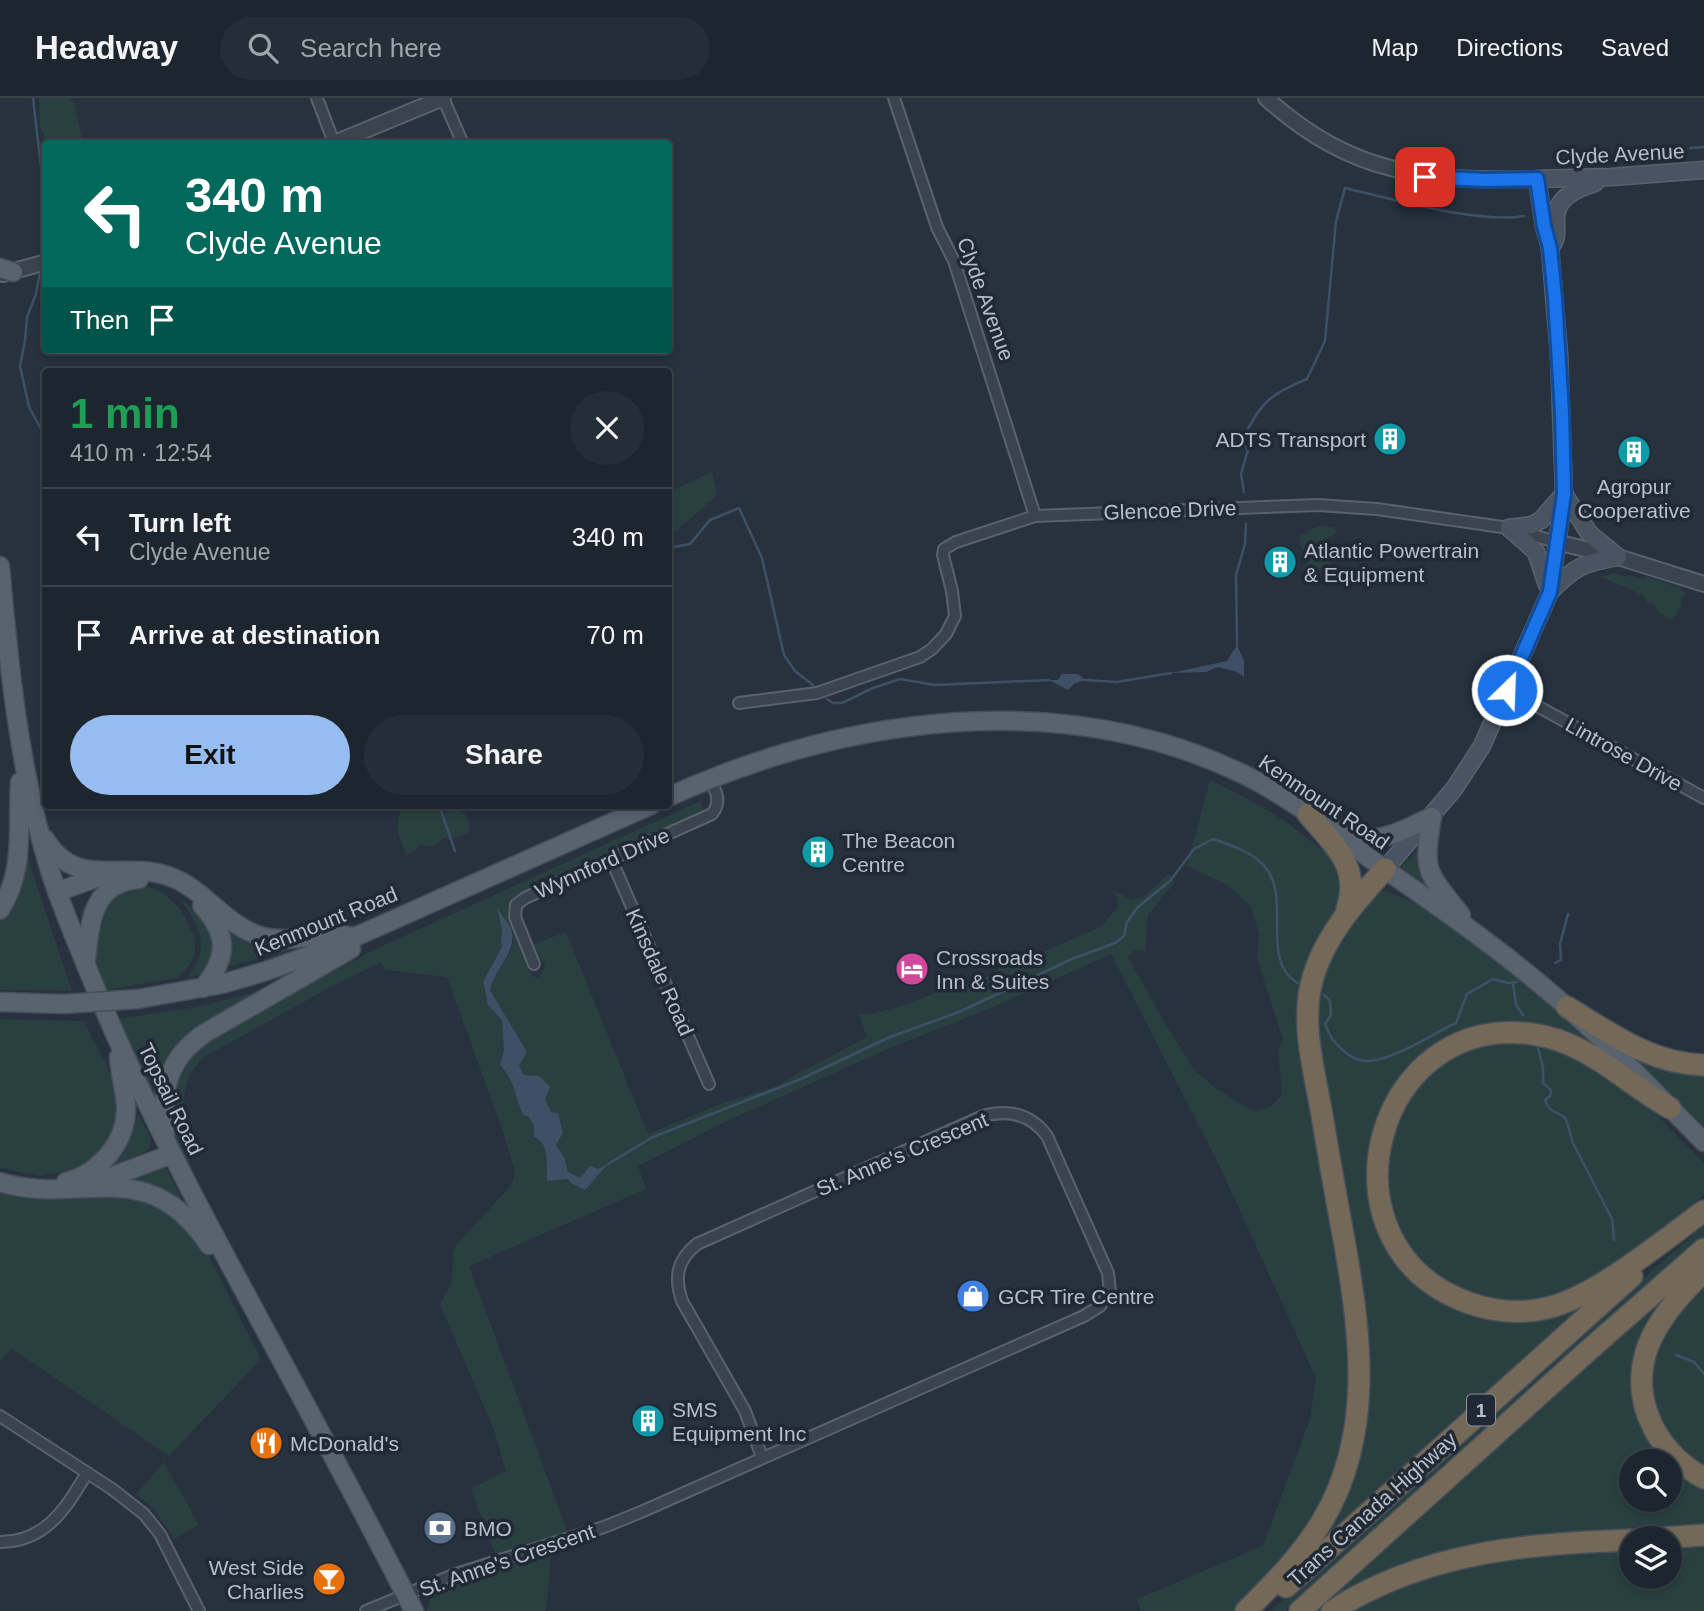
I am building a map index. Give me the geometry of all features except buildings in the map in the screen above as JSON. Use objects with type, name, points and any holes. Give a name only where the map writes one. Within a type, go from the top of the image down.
[{"type":"highway","points":[[1308,814],[1348,865],[1353,887],[1345,918]]},
{"type":"highway","points":[[1245,1611],[1288,1569],[1323,1519],[1344,1471],[1358,1413],[1360,1365],[1357,1321],[1311,1050],[1308,1015],[1314,973],[1327,944],[1362,894],[1385,869]]},
{"type":"highway","points":[[1567,1007],[1648,1054],[1678,1063],[1704,1065]]},
{"type":"highway","points":[[1670,1108],[1648,1096],[1603,1062],[1559,1040],[1517,1032],[1470,1040],[1441,1053],[1426,1065],[1394,1105],[1377,1156],[1377,1186],[1384,1218],[1390,1234],[1409,1263],[1436,1287],[1482,1307],[1532,1311],[1564,1303],[1596,1287],[1704,1212]]},
{"type":"highway","name":"Trans Canada Highway","points":[[1260,1611],[1704,1212]]},
{"type":"highway","name":"Trans Canada Highway","points":[[1300,1611],[1704,1249]]},
{"type":"highway","points":[[1704,1270],[1675,1302],[1654,1332],[1645,1356],[1641,1380],[1646,1409],[1657,1435],[1681,1463],[1704,1478]]},
{"type":"highway","points":[[1682,1537],[1704,1535]]},
{"type":"highway","points":[[1332,1611],[1392,1580],[1462,1557],[1528,1546],[1619,1541]]},
{"type":"main road","name":"Clyde Avenue","points":[[1537,179],[1704,170]]},
{"type":"main road","points":[[1550,248],[1556,239],[1556,214],[1562,201],[1575,190],[1612,177]]},
{"type":"main road","points":[[1385,869],[1432,817],[1475,757],[1493,725],[1550,592],[1564,494],[1560,366],[1550,248],[1537,179]]},
{"type":"main road","points":[[1509,528],[1532,525],[1541,520],[1564,494]]},
{"type":"main road","points":[[1564,494],[1590,533],[1618,557]]},
{"type":"main road","points":[[1509,528],[1536,552],[1550,592]]},
{"type":"main road","points":[[1550,592],[1575,568],[1618,557]]},
{"type":"main road","name":"Topsail Road","points":[[0,566],[22,761],[37,827],[57,892],[85,963],[118,1043],[169,1147],[414,1611]]},
{"type":"main road","name":"Kenmount Road","points":[[672,795],[709,778],[785,752],[871,733],[977,720],[1040,721],[1098,728],[1182,749],[1252,779],[1308,814],[1474,931],[1567,1007],[1704,1142]]},
{"type":"main road","points":[[0,910],[13,883],[20,856],[19,790],[22,761]]},
{"type":"main road","name":"Kenmount Road","points":[[0,1002],[64,1004],[138,999],[203,988],[287,965],[356,937],[642,809]]},
{"type":"main road","points":[[1308,814],[1346,832],[1370,839],[1386,837],[1432,817]]},
{"type":"main road","points":[[1432,817],[1426,853],[1427,865],[1433,878],[1474,931]]},
{"type":"main road","points":[[37,827],[52,850],[69,864],[88,871],[152,872],[177,879],[196,890],[238,925],[263,936],[291,939],[332,935],[356,937]]},
{"type":"main road","points":[[57,892],[117,872]]},
{"type":"main road","points":[[85,963],[91,920],[100,899],[113,887],[127,880],[158,881],[177,887],[198,901],[219,930],[223,943],[222,956],[217,969],[203,988]]},
{"type":"main road","points":[[80,1187],[169,1147],[163,1116],[167,1086],[175,1062],[196,1039],[338,958],[390,922]]},
{"type":"main road","points":[[0,1176],[41,1184],[63,1182],[89,1173],[103,1161],[121,1135],[126,1111],[118,1043]]},
{"type":"main road","points":[[0,1182],[32,1189],[117,1186],[147,1194],[175,1208],[198,1228],[248,1298]]},
{"type":"street","points":[[317,98],[332,140]]},
{"type":"street","points":[[340,140],[443,98],[461,140]]},
{"type":"street","name":"Clyde Avenue","points":[[894,98],[937,227],[954,261],[1035,516]]},
{"type":"street","name":"Clyde Avenue","points":[[1266,98],[1314,134],[1368,163],[1425,177],[1537,179]]},
{"type":"street","points":[[10,271],[42,263]]},
{"type":"street","name":"Glencoe Drive","points":[[739,703],[817,693],[920,657],[942,639],[955,616],[944,549],[956,542],[1035,516],[1318,505],[1377,509],[1509,528],[1618,557],[1704,584]]},
{"type":"street","name":"Lintrose Drive","points":[[1507,690],[1704,798]]},
{"type":"street","name":"Wynnford Drive","points":[[534,964],[515,917],[516,905],[525,898],[712,814],[718,801],[709,778]]},
{"type":"street","name":"Kinsdale Road","points":[[611,859],[709,1084]]},
{"type":"street","name":"St. Anne's Crescent","points":[[366,1611],[453,1575],[604,1527],[1084,1316],[1106,1300],[1110,1292],[1108,1273],[1047,1136],[1034,1122],[1014,1114],[994,1113],[984,1116],[697,1244],[689,1250],[678,1269],[678,1290],[745,1411],[762,1457]]},
{"type":"street","points":[[0,1416],[125,1499],[150,1520],[160,1534],[199,1611]]},
{"type":"street","points":[[0,1542],[30,1537],[48,1527],[64,1510],[87,1473]]},
{"type":"green space","points":[[39,98],[69,98],[74,103],[82,140],[44,140],[45,136],[40,127]]},
{"type":"green space","points":[[712,472],[717,495],[672,534],[672,491]]},
{"type":"green space","points":[[1319,526],[1334,527],[1336,530],[1327,538],[1332,549],[1324,559],[1332,565],[1326,569],[1303,568],[1312,558],[1305,554],[1302,548],[1300,534],[1307,534],[1309,530]]},
{"type":"green space","points":[[1614,573],[1643,580],[1648,577],[1680,588],[1686,594],[1681,599],[1681,607],[1673,620],[1659,613],[1653,603],[1647,603],[1643,595],[1601,577]]},
{"type":"green space","points":[[1210,780],[1282,819],[1337,861],[1348,886],[1309,976],[1341,1251],[1353,1411],[1326,1505],[1239,1611],[1141,1611],[1137,1599],[1263,1546],[1310,1419],[1316,1378],[1221,1169],[1111,954],[731,1119],[638,1166],[646,1189],[469,1266],[568,1533],[496,1556],[471,1489],[506,1471],[493,1427],[440,1305],[452,1280],[456,1245],[508,1189],[515,1171],[447,977],[385,970],[381,962],[204,1057],[187,1083],[184,1098],[183,1113],[192,1175],[171,1131],[169,1112],[179,1065],[217,1033],[378,948],[701,801],[704,813],[608,854],[516,899],[525,963],[534,977],[539,977],[545,968],[532,945],[566,932],[648,1134],[723,1103],[773,1087],[867,1037],[858,1014],[868,1015],[904,1005],[993,975],[1011,954],[1021,961],[1101,927],[1118,907],[1115,891],[1131,900],[1143,897],[1169,874],[1175,882],[1148,915],[1145,951],[1134,950],[1128,957],[1194,1070],[1217,1089],[1254,1112],[1272,1106],[1282,1094],[1278,1050],[1283,1040],[1257,958],[1259,934],[1251,907],[1228,885],[1187,866]],"holes":[[[498,910],[507,921],[513,936],[510,952],[490,990],[527,1052],[519,1066],[524,1075],[539,1076],[544,1099],[551,1112],[558,1114],[563,1133],[556,1145],[564,1157],[568,1172],[580,1179],[607,1165],[597,1177],[576,1185],[571,1183],[569,1178],[547,1181],[545,1150],[534,1137],[534,1125],[514,1090],[512,1078],[504,1069],[501,1058],[504,1050],[502,1020],[485,997],[483,982],[503,947]]]},
{"type":"green space","points":[[402,809],[438,809],[441,816],[456,809],[463,813],[470,828],[469,832],[459,837],[442,839],[433,847],[419,845],[414,852],[406,854],[399,836]]},
{"type":"green space","points":[[15,820],[72,991],[0,990],[0,903],[4,895]]},
{"type":"green space","points":[[1424,842],[1440,895],[1401,867]]},
{"type":"green space","points":[[139,883],[164,893],[181,910],[195,938],[195,955],[177,978],[106,990],[80,913],[85,904],[97,894]]},
{"type":"green space","points":[[1375,890],[1399,896],[1429,911],[1462,934],[1533,990],[1612,1061],[1494,1028],[1392,1096],[1385,1236],[1483,1312],[1598,1292],[1291,1572],[1359,1434],[1313,1032],[1326,956]]},
{"type":"green space","points":[[179,898],[225,930],[251,942],[285,946],[308,945],[187,978],[199,957],[200,937],[193,918]]},
{"type":"green space","points":[[271,988],[204,1029],[160,1108],[119,1019],[197,1007]]},
{"type":"green space","points":[[0,1019],[84,1021],[130,1112],[115,1145],[78,1169],[41,1176],[0,1168]]},
{"type":"green space","points":[[1498,1039],[1560,1046],[1645,1103],[1704,1163],[1704,1195],[1659,1237],[1561,1299],[1485,1304],[1413,1260],[1383,1196],[1394,1115],[1437,1064]]},
{"type":"green space","points":[[1617,1043],[1704,1069],[1704,1129]]},
{"type":"green space","points":[[138,1114],[151,1140],[149,1149],[110,1173],[65,1181],[112,1158],[127,1141]]},
{"type":"green space","points":[[161,1159],[189,1213],[115,1178]]},
{"type":"green space","points":[[0,1188],[109,1191],[162,1205],[201,1241],[261,1359],[169,1456],[11,1348],[0,1362]]},
{"type":"green space","points":[[1704,1225],[1704,1237],[1286,1611],[1271,1611],[1476,1425]]},
{"type":"green space","points":[[1697,1266],[1661,1309],[1637,1396],[1677,1449],[1619,1449],[1619,1512],[1682,1512],[1682,1455],[1704,1484],[1704,1530],[1682,1531],[1682,1526],[1619,1526],[1619,1535],[1552,1539],[1323,1611],[1312,1611]]},
{"type":"green space","points":[[1704,1282],[1704,1472],[1682,1456],[1682,1449],[1676,1449],[1648,1394],[1656,1343]]},
{"type":"green space","points":[[164,1462],[199,1525],[174,1539],[155,1510],[136,1494]]},
{"type":"green space","points":[[1704,1542],[1704,1611],[1343,1611],[1362,1601],[1471,1561],[1619,1547],[1619,1589],[1682,1589],[1682,1544]]},
{"type":"green space","points":[[550,1550],[546,1611],[427,1611],[434,1594],[448,1584]]},
{"type":"water","points":[[1237,645],[1244,661],[1244,677],[1237,672],[1218,667],[1206,672],[1171,673],[1227,661]]},
{"type":"water","points":[[1062,674],[1078,674],[1085,680],[1074,684],[1068,690],[1049,680],[1058,680]]},
{"type":"water","points":[[497,908],[511,929],[512,940],[508,955],[490,990],[527,1052],[519,1066],[524,1075],[539,1076],[550,1087],[545,1099],[551,1112],[558,1113],[563,1133],[556,1145],[564,1157],[568,1172],[580,1178],[590,1166],[598,1169],[608,1164],[585,1190],[568,1179],[547,1181],[543,1144],[534,1137],[534,1125],[528,1116],[523,1115],[512,1083],[500,1065],[504,1050],[502,1020],[488,1005],[483,982],[502,947],[502,929]]},
{"type":"waterway","points":[[33,98],[42,176]]},
{"type":"waterway","points":[[1690,148],[1704,147]]},
{"type":"waterway","points":[[1619,156],[1630,152],[1661,150]]},
{"type":"waterway","points":[[1244,492],[1241,474],[1248,450],[1241,441],[1267,402],[1283,390],[1307,379],[1325,341],[1336,221],[1345,188],[1460,214],[1505,218],[1524,216]]},
{"type":"waterway","points":[[41,257],[42,236]]},
{"type":"waterway","points":[[40,271],[36,294],[27,317],[20,366],[29,407],[42,431]]},
{"type":"waterway","points":[[672,547],[690,544],[710,520],[739,508],[762,558],[784,655],[795,671],[813,685]]},
{"type":"waterway","points":[[1237,645],[1236,575],[1245,544],[1246,524]]},
{"type":"waterway","points":[[1085,680],[1117,682],[1171,673]]},
{"type":"waterway","points":[[827,699],[833,703],[842,703],[900,679],[935,685],[1049,680]]},
{"type":"waterway","points":[[440,809],[455,851]]},
{"type":"waterway","points":[[608,1164],[653,1137],[801,1079],[890,1037],[959,1012],[1072,959],[1115,943],[1124,936],[1127,922],[1138,907],[1170,881],[1194,849],[1213,839],[1248,853],[1265,867],[1273,880],[1281,962],[1288,975],[1301,985]]},
{"type":"waterway","points":[[1555,963],[1561,960],[1560,944],[1568,914]]},
{"type":"waterway","points":[[1324,995],[1330,1001],[1331,1015],[1325,1024],[1331,1038],[1349,1055],[1366,1061],[1400,1052],[1456,1023],[1467,994],[1493,979],[1508,983],[1517,982]]},
{"type":"waterway","points":[[1513,983],[1516,1005],[1523,1015]]},
{"type":"waterway","points":[[1538,1048],[1543,1067],[1543,1083],[1551,1090],[1550,1096],[1545,1100],[1552,1110],[1566,1119],[1573,1143],[1612,1219],[1614,1240]]},
{"type":"waterway","points":[[1676,1355],[1694,1362],[1704,1374]]},
{"type":"place","name":"ADTS Transport","points":[[1390,439]]},
{"type":"place","name":"Agropur Cooperative","points":[[1634,452]]},
{"type":"place","name":"Atlantic Powertrain & Equipment","points":[[1280,562]]},
{"type":"place","name":"The Beacon Centre","points":[[818,852]]},
{"type":"place","name":"Crossroads Inn & Suites","points":[[912,969]]},
{"type":"place","name":"GCR Tire Centre","points":[[973,1296]]},
{"type":"place","name":"SMS Equipment Inc","points":[[648,1421]]},
{"type":"place","name":"McDonald's","points":[[266,1443]]},
{"type":"place","name":"BMO","points":[[440,1528]]},
{"type":"place","name":"West Side Charlies","points":[[329,1579]]},
{"type":"route","points":[[1425,177],[1537,179],[1550,248],[1559,354],[1564,494],[1550,592],[1507,690]]}]
